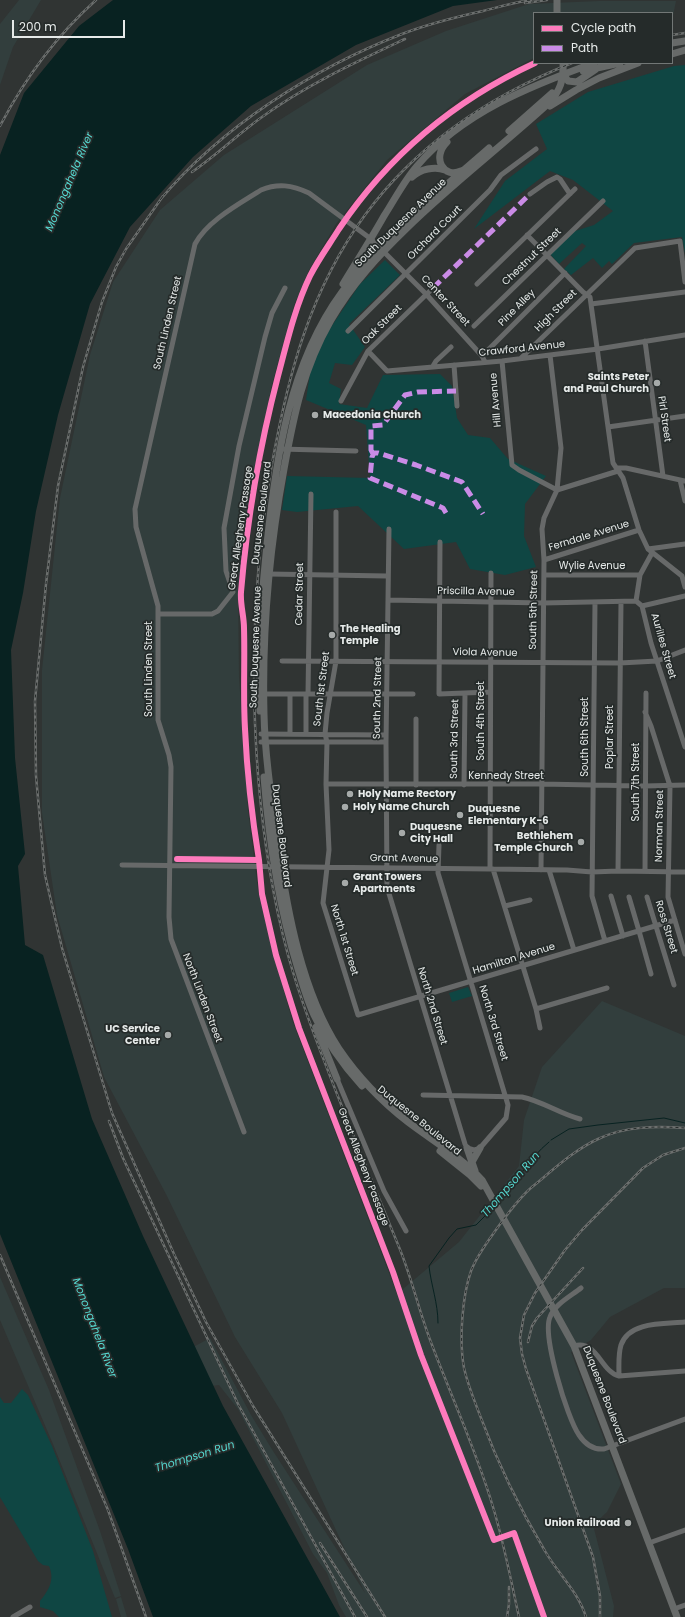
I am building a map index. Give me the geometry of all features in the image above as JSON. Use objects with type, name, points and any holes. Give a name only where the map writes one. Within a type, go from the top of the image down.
[{"type":"main road","points":[[557,0],[557,12]]},
{"type":"main road","points":[[560,0],[560,12]]},
{"type":"main road","points":[[673,43],[685,41]]},
{"type":"main road","points":[[673,47],[684,49]]},
{"type":"main road","points":[[673,53],[684,49]]},
{"type":"main road","points":[[560,64],[560,73],[563,83]]},
{"type":"main road","points":[[536,115],[554,98],[563,83],[563,64]]},
{"type":"main road","points":[[316,334],[332,302],[404,184],[417,166],[430,153],[445,139],[470,120],[499,103],[535,85],[591,64]]},
{"type":"main road","points":[[563,83],[577,82],[605,64]]},
{"type":"main road","points":[[445,170],[439,158],[440,151],[470,124],[490,112],[534,90],[578,72],[615,64]]},
{"type":"main road","points":[[536,115],[593,81],[636,64]]},
{"type":"main road","name":"South Duquesne Avenue","points":[[305,361],[316,334],[342,292],[381,249],[467,168],[563,83]]},
{"type":"main road","name":"South Duquesne Avenue","points":[[264,742],[265,618],[274,525],[284,450],[302,384],[319,343],[350,290],[381,249],[536,115]]},
{"type":"main road","points":[[404,184],[414,174],[432,168],[454,173],[467,168]]},
{"type":"main road","name":"Duquesne Boulevard","points":[[263,734],[260,661],[263,580],[271,510],[284,450],[291,401],[305,361]]},
{"type":"main road","name":"Duquesne Boulevard","points":[[264,742],[266,813],[277,867],[288,935],[307,998],[326,1037],[350,1069],[383,1107],[461,1167],[487,1192]]},
{"type":"main road","name":"Duquesne Boulevard","points":[[277,867],[303,967],[311,990],[328,1028],[350,1069],[392,1109],[476,1173],[482,1180],[487,1192],[574,1346],[677,1617]]},
{"type":"main road","points":[[311,990],[308,993],[307,998],[337,1079]]},
{"type":"main road","points":[[337,1079],[341,1073],[350,1069]]},
{"type":"main road","points":[[453,1155],[461,1154],[466,1146]]},
{"type":"main road","points":[[466,1146],[476,1173]]},
{"type":"main road","points":[[472,1162],[480,1148]]},
{"type":"street","name":"Orchard Court","points":[[348,331],[490,190],[502,175],[536,149]]},
{"type":"street","points":[[530,194],[557,177],[570,194]]},
{"type":"street","name":"South Linden Street","points":[[170,865],[171,767],[157,714],[157,599],[136,527],[135,509],[195,244],[200,235],[208,226],[261,190],[270,186],[288,185],[309,193],[371,239]]},
{"type":"street","points":[[477,284],[575,189]]},
{"type":"street","name":"Chestnut Street","points":[[474,326],[603,201]]},
{"type":"street","points":[[527,236],[583,292],[590,297],[613,463],[623,478],[640,530],[650,551],[682,576],[685,587]]},
{"type":"street","name":"Center Street","points":[[371,239],[426,294],[482,356],[485,362]]},
{"type":"street","name":"High Street","points":[[521,358],[635,248],[680,241],[685,282]]},
{"type":"street","name":"Pine Alley","points":[[482,356],[565,273]]},
{"type":"street","name":"South Linden Street","points":[[158,614],[212,614],[218,611],[233,592],[225,565],[224,528],[239,446],[265,337],[272,313],[285,288]]},
{"type":"street","name":"Oak Street","points":[[341,401],[368,351],[433,288]]},
{"type":"street","points":[[592,304],[685,292]]},
{"type":"street","name":"Crawford Avenue","points":[[368,351],[387,371],[502,361],[598,349],[685,335]]},
{"type":"street","name":"Pirl Street","points":[[645,341],[663,476]]},
{"type":"street","points":[[433,366],[436,361],[451,347]]},
{"type":"street","name":"South 5th Street","points":[[541,870],[544,575],[542,529],[544,518],[557,490],[561,448],[550,355]]},
{"type":"street","name":"Hill Avenue","points":[[502,361],[512,465],[557,490]]},
{"type":"street","points":[[454,365],[457,406]]},
{"type":"street","points":[[608,427],[685,416]]},
{"type":"street","points":[[284,450],[356,451]]},
{"type":"street","points":[[557,490],[626,468],[682,481],[685,501]]},
{"type":"street","name":"Cedar Street","points":[[306,734],[311,494]]},
{"type":"street","name":"South 1st Street","points":[[326,867],[329,850],[326,784],[327,742],[325,734],[336,661],[336,512]]},
{"type":"street","name":"South 2nd Street","points":[[386,868],[386,735],[388,661],[387,576],[389,529]]},
{"type":"street","name":"Ferndale Avenue","points":[[544,560],[640,530]]},
{"type":"street","name":"South 3rd Street","points":[[440,542],[439,694],[465,693],[464,785]]},
{"type":"street","points":[[650,551],[685,544]]},
{"type":"street","points":[[636,601],[640,575],[650,551]]},
{"type":"street","name":"South 4th Street","points":[[491,573],[490,784],[492,869],[505,906],[536,1009],[540,1028]]},
{"type":"street","points":[[269,574],[387,576]]},
{"type":"street","name":"Wylie Avenue","points":[[544,575],[640,575]]},
{"type":"street","points":[[642,606],[685,596]]},
{"type":"street","name":"Priscilla Avenue","points":[[388,600],[543,602],[636,601]]},
{"type":"street","name":"Aurilles Street","points":[[636,601],[642,606],[657,661],[685,747]]},
{"type":"street","name":"South 6th Street","points":[[595,602],[592,896],[605,941]]},
{"type":"street","name":"Poplar Street","points":[[618,871],[621,602]]},
{"type":"street","name":"Viola Avenue","points":[[282,661],[620,663],[657,661],[685,650]]},
{"type":"street","points":[[465,693],[490,692]]},
{"type":"street","name":"South 7th Street","points":[[645,871],[646,693]]},
{"type":"street","points":[[264,694],[413,694]]},
{"type":"street","points":[[290,694],[290,734]]},
{"type":"street","name":"Norman Street","points":[[645,712],[651,726],[670,786],[668,897],[685,954]]},
{"type":"street","points":[[416,719],[416,785]]},
{"type":"street","points":[[263,734],[386,735]]},
{"type":"street","points":[[264,742],[386,742]]},
{"type":"street","name":"Kennedy Street","points":[[326,784],[541,784],[670,786],[685,784]]},
{"type":"street","points":[[438,868],[439,845]]},
{"type":"street","name":"Grant Avenue","points":[[122,865],[685,872]]},
{"type":"street","name":"North Linden Street","points":[[170,865],[170,927],[173,947],[244,1132]]},
{"type":"street","name":"North 1st Street","points":[[326,867],[323,903],[358,1016]]},
{"type":"street","name":"North 2nd Street","points":[[386,868],[387,887],[466,1146]]},
{"type":"street","name":"North 3rd Street","points":[[438,868],[438,873],[508,1105],[506,1118],[480,1148]]},
{"type":"street","points":[[549,870],[574,950]]},
{"type":"street","points":[[610,896],[623,936]]},
{"type":"street","points":[[629,897],[651,974]]},
{"type":"street","name":"Ross Street","points":[[647,897],[674,985]]},
{"type":"street","points":[[505,906],[530,900]]},
{"type":"street","name":"Hamilton Avenue","points":[[358,1016],[675,920]]},
{"type":"street","points":[[536,1009],[607,988]]},
{"type":"street","points":[[337,1079],[383,1187],[406,1231]]},
{"type":"street","points":[[423,1095],[516,1096],[533,1100],[580,1119]]},
{"type":"street","points":[[466,1146],[474,1150],[480,1148]]},
{"type":"street","points":[[581,1288],[558,1305],[552,1313],[548,1323],[548,1338],[562,1394],[579,1435],[588,1445],[596,1449],[604,1449],[613,1447],[685,1419]]},
{"type":"street","points":[[619,1376],[620,1347],[624,1339],[630,1333],[641,1327],[685,1322]]},
{"type":"street","points":[[574,1346],[583,1345],[588,1347],[614,1375],[685,1373]]},
{"type":"street","points":[[649,1543],[685,1530]]},
{"type":"street","points":[[674,1609],[685,1605]]},
{"type":"street","points":[[13,1617],[30,1607]]},
{"type":"shaded area","points":[[19,0],[41,0],[13,47],[0,85],[0,24]]},
{"type":"shaded area","points":[[599,1],[676,1],[673,16],[673,12],[533,12],[533,59],[465,94],[387,160],[336,224],[309,270],[294,305],[271,388],[255,472],[238,586],[239,677],[248,811],[258,890],[270,941],[292,1020],[397,1294],[459,1242],[519,1166],[524,1120],[542,1067],[602,1001],[685,1036],[685,1288],[664,1288],[610,1317],[591,1340],[571,1352],[621,1484],[607,1512],[593,1525],[614,1606],[613,1617],[346,1617],[339,1605],[327,1573],[313,1554],[238,1409],[219,1385],[204,1387],[186,1351],[210,1338],[251,1415],[365,1593],[282,1413],[235,1337],[167,1196],[104,1077],[57,915],[42,813],[42,670],[60,498],[90,355],[113,282],[160,210],[224,155],[367,65],[446,31],[529,4]]},
{"type":"shaded area","points":[[685,65],[685,253],[682,237],[634,243],[612,264],[609,261],[602,268],[593,258],[571,275],[564,269],[586,246],[582,243],[559,264],[550,254],[575,231],[594,225],[613,211],[573,180],[550,171],[474,229],[505,181],[547,149],[536,124],[588,92],[674,66]]},
{"type":"shaded area","points":[[385,260],[400,275],[349,324],[365,347],[352,365],[335,363],[329,383],[341,389],[339,404],[367,408],[383,375],[440,374],[452,386],[457,418],[468,435],[490,438],[508,459],[546,476],[525,504],[524,536],[536,567],[505,575],[470,569],[456,542],[404,549],[358,506],[297,512],[282,510],[287,476],[370,478],[366,425],[306,400],[311,367],[329,330],[360,284]]},
{"type":"shaded area","points":[[468,987],[472,996],[452,1002],[449,993]]},
{"type":"shaded area","points":[[0,1277],[49,1390],[100,1531],[121,1596],[115,1598],[53,1444],[0,1320]]},
{"type":"shaded area","points":[[22,1389],[28,1395],[52,1446],[93,1551],[112,1617],[59,1617],[53,1611],[40,1607],[40,1601],[50,1585],[51,1571],[49,1566],[43,1565],[38,1561],[0,1497],[0,1397],[4,1403],[11,1403]]},
{"type":"shaded area","points":[[121,1597],[127,1617],[121,1617],[116,1599]]},
{"type":"water","name":"Monongahela River","points":[[113,0],[497,0],[453,6],[356,45],[251,106],[193,157],[130,227],[90,304],[58,415],[36,511],[23,593],[11,650],[15,758],[25,854],[18,866],[25,945],[43,955],[92,1119],[143,1236],[223,1406],[340,1617],[153,1617],[128,1549],[0,1234],[0,155],[24,93],[79,26]]},
{"type":"waterway","name":"Thompson Run","points":[[551,1140],[569,1129],[598,1125],[664,1118],[685,1123]]},
{"type":"waterway","name":"Thompson Run","points":[[498,1203],[528,1164],[549,1142]]},
{"type":"waterway","name":"Thompson Run","points":[[438,1323],[437,1308],[429,1266],[457,1229],[476,1225],[493,1208]]},
{"type":"railway","points":[[0,126],[20,91],[42,58],[81,14],[96,0]]},
{"type":"railway","points":[[160,200],[184,173],[240,124],[271,102],[336,64],[369,48],[422,27],[513,3],[531,0]]},
{"type":"railway","points":[[525,3],[547,0]]},
{"type":"railway","points":[[673,35],[685,33]]},
{"type":"railway","points":[[192,172],[279,105],[350,65],[405,39]]},
{"type":"railway","points":[[519,1617],[501,1534],[479,1464],[429,1337],[403,1258],[317,1042],[299,990],[282,933],[265,843],[258,775],[254,697],[255,620],[261,542],[278,431],[294,366],[304,334],[316,303],[346,244],[365,215],[386,189],[432,144],[457,124],[484,107],[541,76],[570,64]]},
{"type":"railway","points":[[163,196],[126,249],[116,267],[102,302],[83,367],[58,486],[46,584],[35,701],[36,776],[45,875],[62,948],[112,1113],[174,1254],[206,1322],[253,1406],[385,1617]]},
{"type":"railway","points":[[109,1121],[123,1158],[238,1404],[355,1617]]},
{"type":"railway","points":[[586,1617],[578,1599],[550,1559],[518,1503],[502,1469],[474,1400],[462,1357],[462,1319],[465,1293],[476,1259],[510,1211],[527,1191],[556,1167],[589,1144],[608,1135],[630,1129],[652,1127],[685,1128]]},
{"type":"railway","points":[[600,1617],[600,1596],[593,1557],[522,1354],[520,1338],[524,1315],[535,1293],[565,1250],[582,1230],[643,1168],[663,1155],[685,1148]]},
{"type":"railway","points":[[0,1255],[108,1510],[146,1617]]},
{"type":"railway","points":[[528,1342],[532,1326],[537,1318],[583,1268]]},
{"type":"railway","points":[[320,1543],[367,1617]]},
{"type":"railway","points":[[507,1617],[509,1587]]},
{"type":"marked path","points":[[433,288],[530,194]]},
{"type":"marked path","points":[[373,454],[371,450],[371,426],[383,425],[405,395],[418,392],[456,391]]},
{"type":"marked path","points":[[446,513],[443,508],[370,478],[372,457],[374,453],[416,465],[462,482],[483,514]]},
{"type":"cycle path","name":"Great Allegheny Passage","points":[[177,859],[259,860],[250,795],[246,745],[244,704],[244,628],[241,592],[251,510],[265,429],[288,338],[310,276],[320,258],[358,202],[401,154],[425,132],[478,94],[533,64]]},
{"type":"cycle path","name":"Great Allegheny Passage","points":[[259,860],[262,894],[276,955],[299,1028],[393,1272],[421,1355],[494,1540],[514,1533],[544,1617]]},
{"type":"place","name":"Saints Peter and Paul Church","points":[[657,383]]},
{"type":"place","name":"Macedonia Church","points":[[315,415]]},
{"type":"place","name":"The Healing Temple","points":[[332,635]]},
{"type":"place","name":"Holy Name Rectory","points":[[350,794]]},
{"type":"place","name":"Holy Name Church","points":[[345,807]]},
{"type":"place","name":"Duquesne Elementary K-6","points":[[460,815]]},
{"type":"place","name":"Duquesne City Hall","points":[[402,833]]},
{"type":"place","name":"Bethlehem Temple Church","points":[[581,842]]},
{"type":"place","name":"Grant Towers Apartments","points":[[345,883]]},
{"type":"place","name":"UC Service Center","points":[[168,1035]]},
{"type":"place","name":"Union Railroad","points":[[628,1523]]}]
